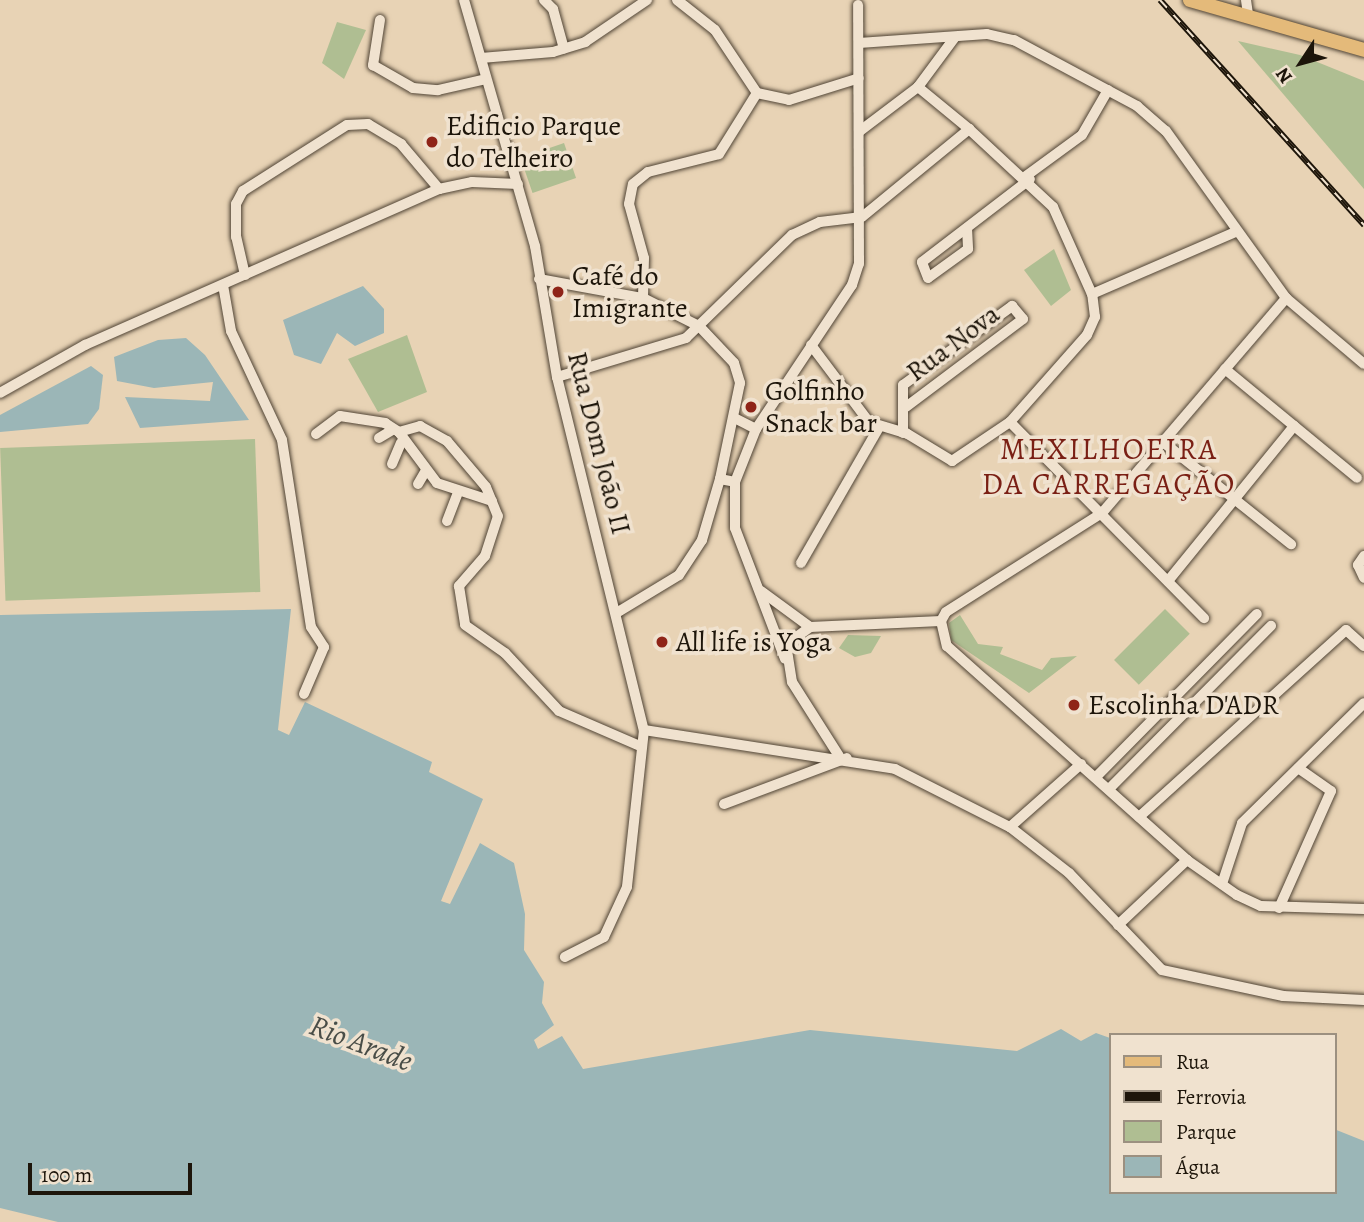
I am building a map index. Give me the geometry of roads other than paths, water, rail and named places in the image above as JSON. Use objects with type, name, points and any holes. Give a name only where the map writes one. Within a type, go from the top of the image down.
[{"type":"main road","points":[[1190,0],[1247,7],[1364,50]]},
{"type":"street","name":"Rua Dom João II","points":[[464,0],[518,184],[557,377],[618,612],[644,730],[627,887],[604,937],[565,957]]},
{"type":"street","points":[[544,0],[556,4],[564,49]]},
{"type":"street","points":[[481,58],[564,49],[647,0]]},
{"type":"street","points":[[677,0],[715,30],[757,93],[789,100],[859,78]]},
{"type":"street","points":[[845,756],[787,665],[735,528],[735,482],[755,429],[852,285],[862,216],[858,5]]},
{"type":"street","points":[[380,20],[373,65],[414,88],[438,90],[486,79]]},
{"type":"street","points":[[859,43],[955,37],[1014,40],[1108,90],[1166,131],[1235,232],[1286,298],[1364,364]]},
{"type":"street","points":[[860,131],[918,87],[955,37]]},
{"type":"street","points":[[811,345],[878,429],[903,433],[952,461],[1010,422],[1087,335],[1095,317],[1092,294],[1053,207],[1028,178],[918,87]]},
{"type":"street","points":[[967,228],[968,249],[928,278],[922,262],[1082,135],[1108,90]]},
{"type":"street","points":[[643,298],[644,258],[629,204],[633,184],[648,173],[719,154],[757,93]]},
{"type":"street","points":[[246,275],[236,237],[236,204],[243,191],[347,125],[368,124],[401,144],[439,189]]},
{"type":"street","points":[[557,377],[686,338],[792,235],[820,222],[862,216],[969,129]]},
{"type":"street","points":[[0,393],[85,345],[439,189],[472,182],[518,184]]},
{"type":"street","points":[[1092,294],[1235,232]]},
{"type":"street","points":[[539,279],[643,298],[699,326],[737,369],[734,418],[702,540],[679,575],[618,612]]},
{"type":"street","points":[[223,285],[231,331],[282,440],[311,627],[324,646],[304,694]]},
{"type":"street","points":[[1286,298],[1102,513],[946,612],[941,621],[947,646],[1096,776],[1187,860],[1222,884],[1261,906],[1279,908],[1359,909],[1364,896]]},
{"type":"street","name":"Rua Nova","points":[[903,433],[906,407],[903,385],[1012,306],[1023,319],[906,407]]},
{"type":"street","points":[[1226,369],[1357,478]]},
{"type":"street","points":[[316,434],[340,416],[398,435],[425,472],[458,493],[492,501]]},
{"type":"street","points":[[734,418],[755,429]]},
{"type":"street","points":[[1010,422],[1204,618]]},
{"type":"street","points":[[379,438],[398,435],[420,426],[447,441],[492,501],[496,535],[459,586],[465,625],[505,653],[559,711],[642,747]]},
{"type":"street","points":[[1168,581],[1294,426]]},
{"type":"street","points":[[801,563],[878,429]]},
{"type":"street","points":[[392,464],[398,435]]},
{"type":"street","points":[[1163,442],[1291,544]]},
{"type":"street","points":[[418,484],[425,472]]},
{"type":"street","points":[[720,479],[735,482]]},
{"type":"street","points":[[447,521],[458,493]]},
{"type":"street","points":[[1364,556],[1358,565],[1364,578]]},
{"type":"street","points":[[761,591],[810,627]]},
{"type":"street","points":[[1096,776],[1257,614]]},
{"type":"street","points":[[787,665],[795,638],[810,627],[941,621]]},
{"type":"street","points":[[1109,789],[1271,626]]},
{"type":"street","points":[[1139,817],[1346,630],[1364,646]]},
{"type":"street","points":[[1222,884],[1242,823],[1364,703]]},
{"type":"street","points":[[644,730],[845,756],[895,769],[1010,827],[1069,873],[1162,970],[1283,996],[1364,1000]]},
{"type":"street","points":[[724,804],[845,756]]},
{"type":"street","points":[[1010,827],[1081,764]]},
{"type":"street","points":[[1279,908],[1331,791],[1298,768]]},
{"type":"street","points":[[1118,925],[1187,860]]},
{"type":"water","points":[[363,286],[384,309],[384,333],[355,346],[337,333],[321,364],[294,355],[283,320]]},
{"type":"water","points":[[186,338],[205,355],[249,420],[140,428],[125,397],[210,401],[213,382],[154,388],[117,381],[114,357],[158,340]]},
{"type":"water","points":[[91,366],[103,375],[99,409],[88,424],[0,432],[0,415]]},
{"type":"water","name":"Rio Arade","points":[[291,609],[278,730],[289,735],[305,702],[432,762],[429,772],[483,799],[441,901],[450,904],[480,843],[514,863],[525,914],[524,950],[544,982],[542,1003],[554,1025],[534,1040],[538,1049],[562,1036],[583,1069],[810,1030],[1017,1051],[1061,1029],[1081,1041],[1096,1033],[1108,1037],[1108,1194],[1336,1194],[1336,1130],[1364,1141],[1364,1222],[58,1222],[0,1208],[0,615]]},
{"type":"railway","points":[[1160,0],[1364,225]]},
{"type":"place","name":"Edificio Parque do Telheiro","points":[[432,142]]},
{"type":"place","name":"Café do Imigrante","points":[[558,292]]},
{"type":"place","name":"Golfinho Snack bar","points":[[751,407]]},
{"type":"place","name":"All life is Yoga","points":[[662,642]]},
{"type":"place","name":"Escolinha D'ADR","points":[[1074,705]]},
{"type":"district","name":"MEXILHOEIRA DA CARREGAÇÃO","points":[[1109,466]]}]
